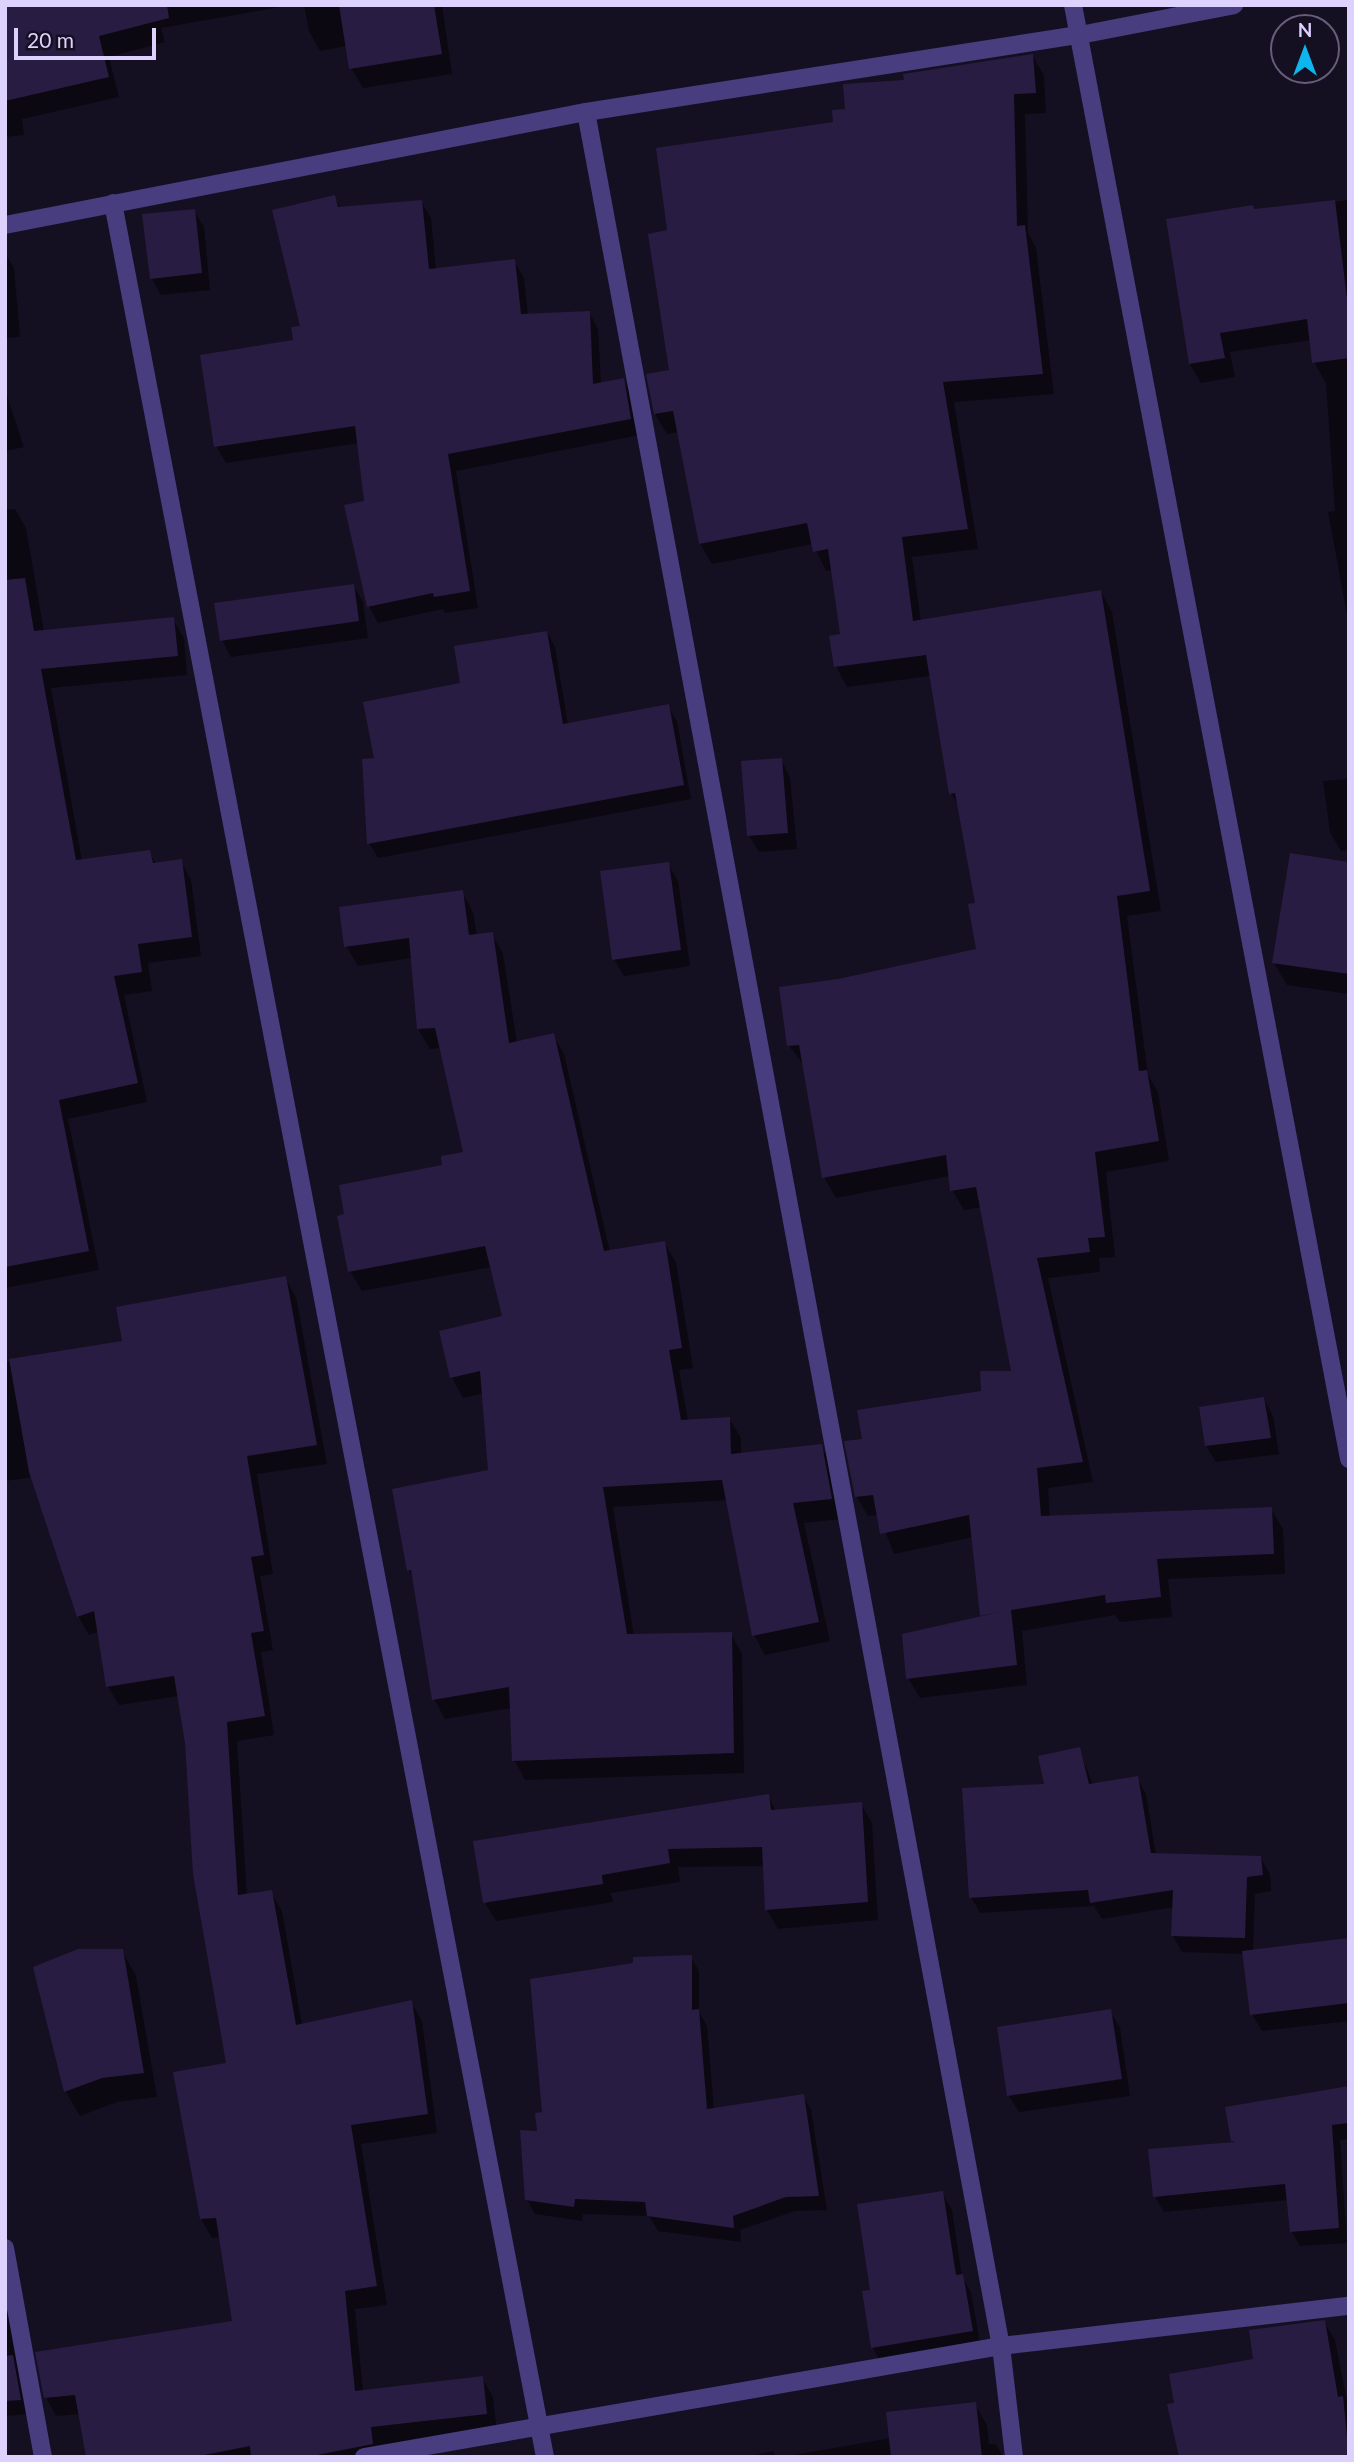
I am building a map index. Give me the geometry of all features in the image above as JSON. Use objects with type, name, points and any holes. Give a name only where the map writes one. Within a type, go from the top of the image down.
[{"type":"street","points":[[1073,5],[1349,1459]]},
{"type":"street","points":[[5,225],[586,112],[1080,35],[1234,5]]},
{"type":"street","points":[[586,112],[1001,2346],[1014,2457]]},
{"type":"street","points":[[113,203],[545,2457]]},
{"type":"street","points":[[5,2248],[43,2457]]},
{"type":"street","points":[[364,2457],[539,2424],[1001,2346],[1349,2306]]},
{"type":"building","points":[[5,5],[167,5],[169,18],[99,36],[109,77],[5,101]]},
{"type":"building","points":[[339,5],[434,5],[442,54],[349,69]]},
{"type":"building","points":[[1033,54],[1036,93],[1014,94],[1017,226],[1025,225],[1043,374],[943,382],[968,529],[902,537],[913,621],[1101,590],[1150,891],[1117,896],[1139,1071],[1147,1070],[1159,1141],[1095,1152],[1105,1237],[1088,1238],[1090,1252],[1037,1258],[1083,1462],[1037,1468],[1041,1516],[1272,1507],[1274,1554],[1157,1559],[1161,1597],[1106,1603],[1105,1595],[1011,1610],[1017,1665],[906,1679],[902,1634],[1000,1612],[980,1616],[969,1515],[880,1534],[873,1495],[855,1497],[844,1441],[862,1439],[857,1410],[981,1391],[980,1371],[1011,1371],[976,1187],[950,1191],[946,1155],[822,1178],[799,1045],[787,1046],[779,987],[838,979],[976,949],[968,904],[975,903],[955,793],[949,794],[926,655],[834,667],[829,636],[840,634],[828,549],[813,552],[807,523],[699,544],[673,411],[654,414],[646,374],[669,370],[648,234],[667,230],[656,148],[833,122],[832,110],[845,109],[843,84],[904,80],[903,74]]},
{"type":"building","points":[[335,195],[338,207],[422,200],[429,269],[515,259],[521,314],[590,311],[593,384],[624,378],[631,419],[448,454],[470,591],[434,597],[433,593],[367,607],[344,505],[364,501],[355,426],[214,447],[200,355],[293,340],[291,327],[300,326],[272,210]]},
{"type":"building","points":[[1335,200],[1349,315],[1349,358],[1312,363],[1307,319],[1220,333],[1225,358],[1189,364],[1166,219],[1253,205],[1254,209]]},
{"type":"building","points":[[195,209],[202,273],[150,279],[142,214]]},
{"type":"building","points":[[25,578],[34,631],[174,617],[178,656],[41,669],[76,860],[150,850],[153,863],[182,859],[192,937],[138,944],[142,972],[114,976],[138,1083],[59,1100],[89,1251],[5,1267],[5,580]]},
{"type":"building","points":[[354,584],[359,621],[220,641],[214,603]]},
{"type":"building","points":[[547,631],[563,724],[669,704],[684,785],[367,844],[362,759],[374,758],[363,702],[460,683],[454,646]]},
{"type":"building","points":[[782,758],[788,833],[747,836],[741,761]]},
{"type":"building","points":[[1290,853],[1349,862],[1349,974],[1272,963]]},
{"type":"building","points":[[669,862],[681,950],[612,960],[600,871]]},
{"type":"building","points":[[463,890],[469,935],[493,932],[509,1043],[554,1033],[604,1251],[665,1241],[682,1348],[669,1350],[681,1420],[730,1417],[731,1454],[822,1444],[832,1499],[793,1503],[819,1622],[752,1636],[722,1480],[603,1487],[627,1634],[732,1632],[734,1753],[512,1761],[509,1687],[432,1700],[411,1570],[407,1571],[392,1489],[488,1470],[480,1371],[450,1378],[439,1331],[502,1316],[485,1246],[348,1272],[337,1216],[344,1214],[339,1185],[442,1165],[441,1156],[463,1152],[435,1028],[417,1029],[409,938],[344,947],[339,907]]},
{"type":"building","points":[[286,1276],[317,1445],[247,1456],[264,1555],[251,1557],[264,1631],[251,1633],[265,1716],[227,1722],[238,1895],[272,1890],[296,2025],[412,2000],[428,2114],[351,2125],[377,2286],[345,2291],[355,2391],[483,2376],[487,2414],[371,2427],[373,2444],[307,2457],[251,2457],[250,2446],[194,2457],[86,2457],[75,2395],[44,2398],[35,2352],[232,2321],[216,2218],[200,2219],[173,2072],[226,2063],[193,1874],[185,1743],[174,1676],[106,1687],[94,1611],[77,1617],[29,1472],[9,1359],[122,1341],[116,1307]]},
{"type":"building","points":[[1264,1397],[1271,1438],[1205,1446],[1199,1407]]},
{"type":"building","points":[[1080,1747],[1089,1784],[1138,1776],[1151,1853],[1261,1856],[1263,1875],[1247,1877],[1245,1938],[1171,1936],[1173,1890],[1090,1903],[1088,1890],[969,1898],[962,1788],[1044,1784],[1038,1756]]},
{"type":"building","points":[[769,1794],[771,1810],[862,1802],[868,1902],[765,1910],[762,1847],[668,1849],[670,1863],[602,1875],[603,1884],[483,1903],[473,1841]]},
{"type":"building","points":[[1349,1938],[1349,2003],[1250,2015],[1242,1951]]},
{"type":"building","points":[[78,1949],[123,1949],[144,2073],[102,2078],[64,2092],[33,1967]]},
{"type":"building","points":[[692,1955],[692,2010],[699,2009],[707,2109],[804,2094],[819,2196],[786,2197],[733,2216],[734,2228],[647,2216],[645,2202],[575,2199],[574,2207],[525,2200],[520,2130],[537,2131],[535,2113],[542,2112],[530,1979],[633,1963],[633,1957]]},
{"type":"building","points":[[1111,2009],[1122,2079],[1007,2096],[997,2027]]},
{"type":"building","points":[[1349,2086],[1349,2123],[1332,2125],[1339,2228],[1290,2232],[1285,2184],[1153,2197],[1148,2149],[1235,2142],[1231,2141],[1225,2107]]},
{"type":"building","points":[[943,2191],[956,2275],[963,2274],[973,2331],[871,2348],[862,2291],[870,2290],[857,2204]]},
{"type":"building","points":[[1325,2320],[1338,2397],[1343,2396],[1349,2457],[1179,2457],[1167,2404],[1174,2403],[1169,2374],[1253,2359],[1249,2330]]},
{"type":"building","points":[[13,2355],[21,2400],[5,2401],[5,2356]]},
{"type":"building","points":[[976,2402],[982,2457],[891,2457],[886,2412]]}]
